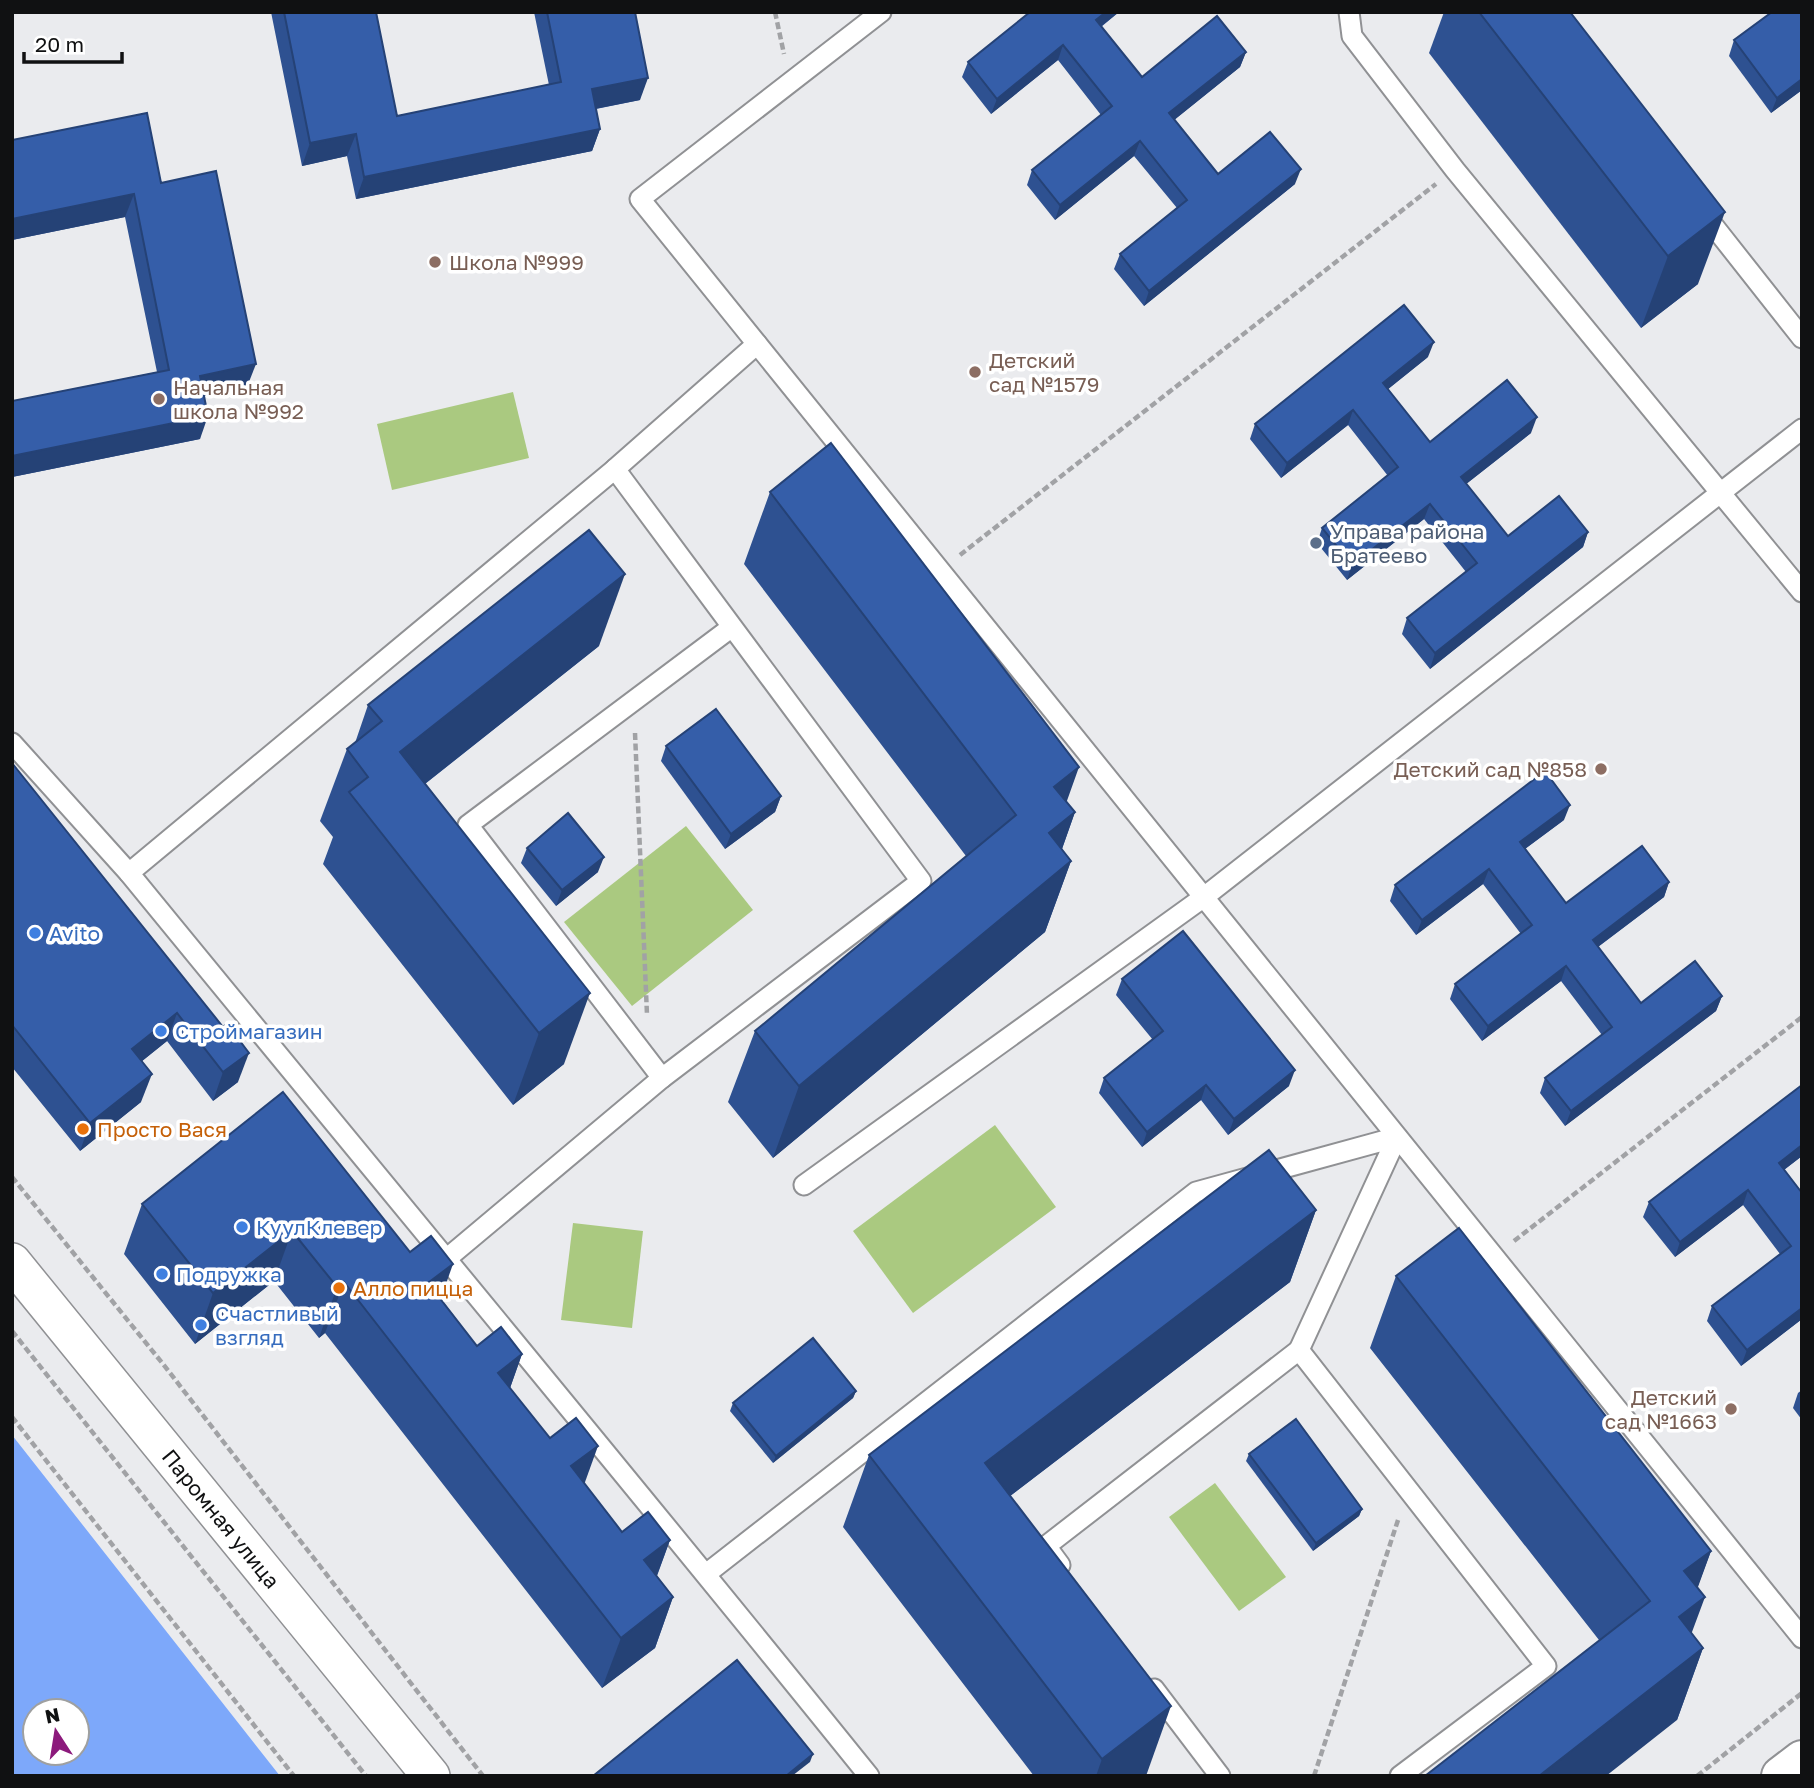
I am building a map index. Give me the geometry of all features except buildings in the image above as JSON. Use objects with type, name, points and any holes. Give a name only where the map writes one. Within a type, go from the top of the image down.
[{"type":"street","name":"Паромная улица","points":[[12,1262],[431,1776]]},
{"type":"street","points":[[1781,1776],[1802,1760]]},
{"type":"lane","points":[[881,12],[640,198],[1802,1638]]},
{"type":"lane","points":[[1349,12],[1352,36],[1455,170],[1802,592]]},
{"type":"lane","points":[[1693,199],[1802,338]]},
{"type":"lane","points":[[129,873],[615,469],[757,344]]},
{"type":"lane","points":[[804,1185],[1204,897],[1802,429]]},
{"type":"lane","points":[[445,1260],[662,1078],[921,881],[615,469]]},
{"type":"lane","points":[[662,1078],[468,825],[732,627]]},
{"type":"lane","points":[[12,743],[129,873],[706,1574],[864,1774]]},
{"type":"lane","points":[[1071,1579],[1046,1546],[1299,1350],[1397,1137]]},
{"type":"lane","points":[[706,1574],[1196,1192],[1397,1137]]},
{"type":"lane","points":[[1299,1350],[1546,1666],[1401,1776]]},
{"type":"lane","points":[[1145,1678],[1220,1776]]},
{"type":"path","points":[[775,12],[791,82]]},
{"type":"path","points":[[940,571],[1455,170]]},
{"type":"path","points":[[634,701],[649,1062]]},
{"type":"path","points":[[1494,1257],[1802,1017]]},
{"type":"path","points":[[12,1177],[163,1364],[483,1776]]},
{"type":"path","points":[[12,1331],[366,1776]]},
{"type":"path","points":[[12,1417],[293,1776]]},
{"type":"path","points":[[1314,1776],[1408,1490]]},
{"type":"path","points":[[1698,1776],[1802,1693]]},
{"type":"green space","points":[[513,392],[529,458],[392,490],[377,424]]},
{"type":"green space","points":[[686,826],[753,910],[632,1006],[564,922]]},
{"type":"green space","points":[[995,1125],[1056,1207],[913,1313],[853,1231]]},
{"type":"green space","points":[[573,1223],[643,1231],[632,1328],[561,1320]]},
{"type":"green space","points":[[1215,1483],[1286,1577],[1239,1611],[1169,1517]]},
{"type":"water","points":[[12,1435],[280,1776],[12,1776]]},
{"type":"place","name":"Школа №999","points":[[435,262]]},
{"type":"place","name":"Детский сад №1579","points":[[975,372]]},
{"type":"place","name":"Начальная школа №992","points":[[159,399]]},
{"type":"place","name":"Управа района Братеево","points":[[1316,543]]},
{"type":"place","name":"Детский сад №858","points":[[1601,769]]},
{"type":"place","name":"Avito","points":[[35,933]]},
{"type":"place","name":"Строймагазин","points":[[161,1031]]},
{"type":"place","name":"Просто Вася","points":[[83,1129]]},
{"type":"place","name":"КуулКлевер","points":[[242,1227]]},
{"type":"place","name":"Подружка","points":[[162,1274]]},
{"type":"place","name":"Алло пицца","points":[[339,1288]]},
{"type":"place","name":"Счастливый взгляд","points":[[201,1325]]},
{"type":"place","name":"Детский сад №1663","points":[[1731,1409]]}]
